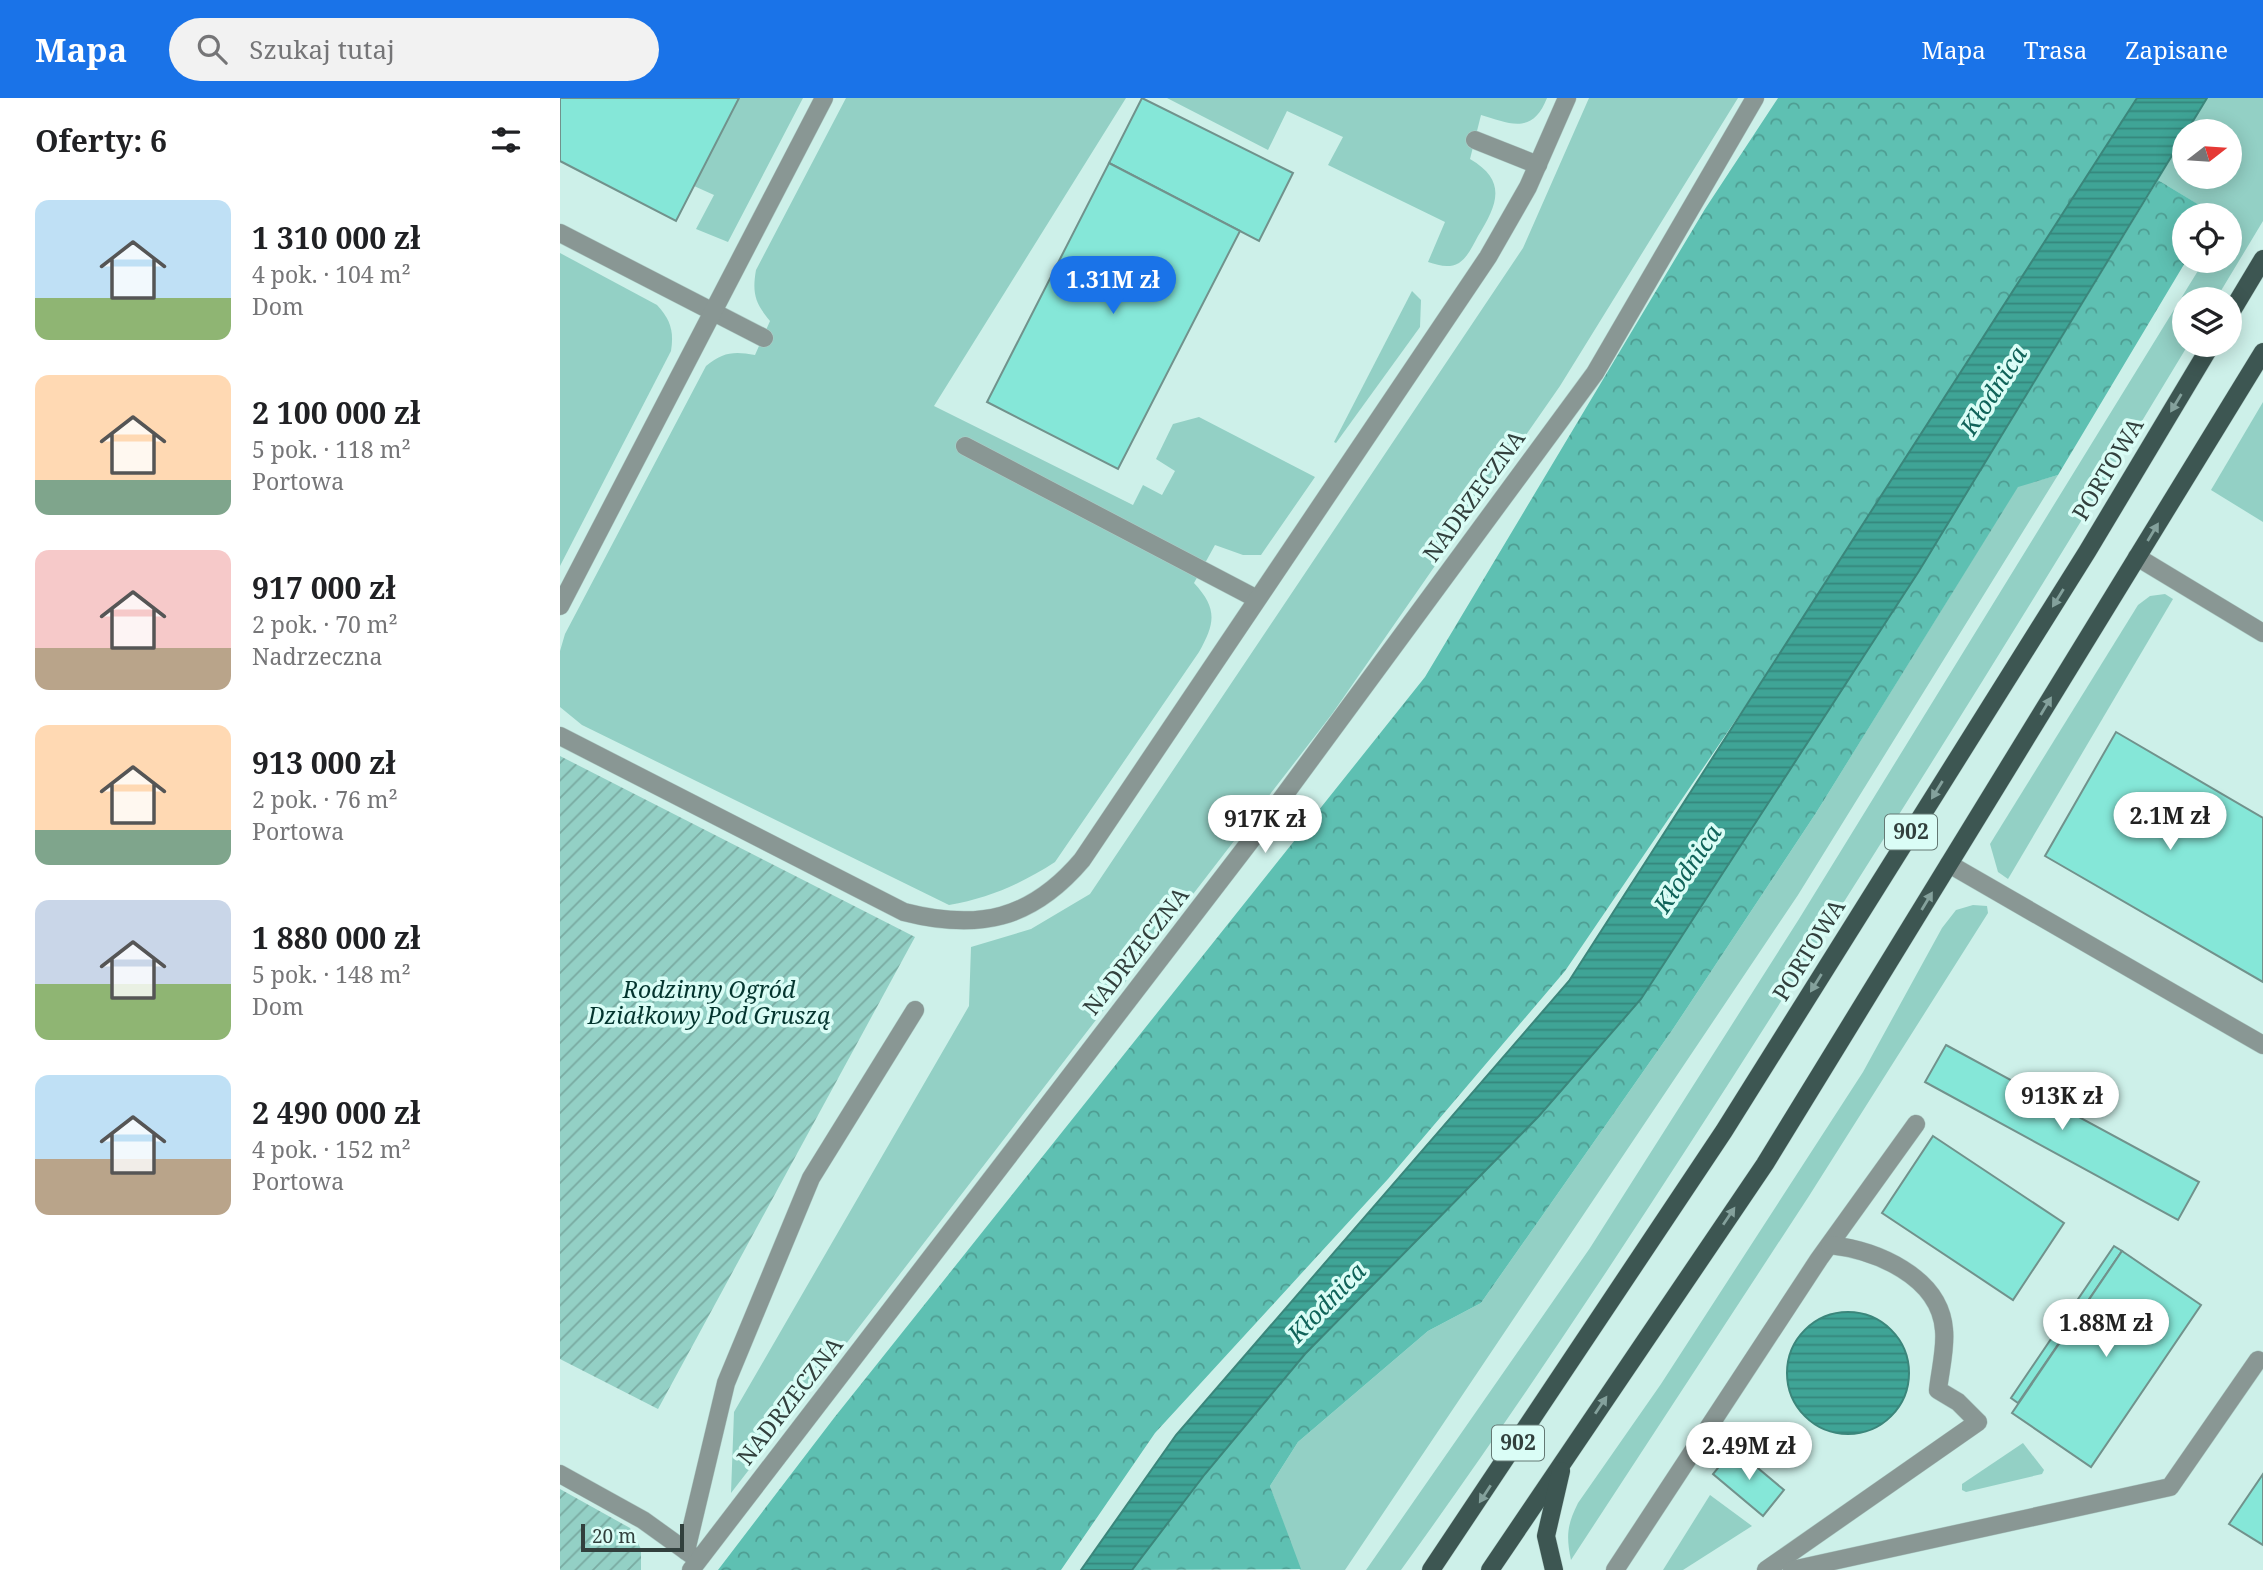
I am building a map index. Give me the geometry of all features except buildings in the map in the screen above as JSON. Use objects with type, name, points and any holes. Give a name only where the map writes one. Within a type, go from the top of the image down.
[{"type":"main road","points":[[2242,294],[2263,259]]},
{"type":"main road","name":"902","points":[[1490,1570],[1765,1164],[2263,352]]},
{"type":"main road","name":"PORTOWA","points":[[1431,1570],[1731,1119],[2087,552],[2204,357]]},
{"type":"main road","points":[[1554,1570],[1546,1536],[1563,1461]]},
{"type":"street","points":[[560,606],[824,98]]},
{"type":"street","points":[[560,736],[904,912],[942,922],[973,921],[1006,915],[1036,901],[1066,878],[1082,860],[1488,257],[1538,166],[1567,98]]},
{"type":"street","name":"NADRZECZNA","points":[[692,1560],[1252,839],[1587,384],[1755,98]]},
{"type":"street","points":[[1475,140],[1538,166]]},
{"type":"street","points":[[560,233],[764,338]]},
{"type":"street","points":[[965,446],[1257,599]]},
{"type":"street","points":[[2137,557],[2263,632]]},
{"type":"street","points":[[1949,864],[2263,1045]]},
{"type":"street","points":[[560,1474],[643,1520],[692,1560],[726,1383],[806,1191],[915,1010]]},
{"type":"street","points":[[1615,1570],[1830,1245],[1916,1124]]},
{"type":"street","points":[[1766,1570],[1978,1422],[1958,1402],[1938,1390],[1944,1328],[1930,1292],[1898,1266],[1859,1248],[1830,1245]]},
{"type":"street","points":[[1792,1570],[2170,1488],[2258,1360]]},
{"type":"green space","points":[[739,98],[803,98],[728,242],[696,229],[714,195],[694,186]]},
{"type":"green space","points":[[846,98],[1126,98],[934,406],[1133,505],[1143,485],[1162,495],[1175,471],[1156,459],[1173,424],[1199,417],[1315,477],[1261,555],[1243,555],[1215,545],[1194,583],[1207,601],[1212,616],[1199,652],[1055,862],[1004,889],[949,905],[582,725],[560,707],[560,651],[565,634],[706,366],[729,354],[755,355],[770,321],[756,297],[756,270]]},
{"type":"green space","points":[[1167,98],[1547,98],[1541,110],[1527,122],[1510,123],[1481,115],[1470,159],[1490,176],[1494,185],[1494,204],[1468,254],[1459,263],[1447,266],[1428,262],[1445,222],[1328,165],[1343,137],[1287,111],[1268,150]]},
{"type":"green space","points":[[1589,98],[1738,98],[1560,386],[1332,714],[731,1493],[734,1412],[969,1006],[971,947],[1031,929],[1090,894],[1523,248]]},
{"type":"green space","points":[[1778,98],[2137,98],[1782,652],[1565,971],[1388,1179],[1155,1433],[1061,1570],[718,1570],[834,1418],[1425,677],[1705,209]]},
{"type":"green space","points":[[2207,98],[2263,98],[2263,221],[2242,256],[2242,203],[2195,203],[2173,189],[2242,189],[2242,119],[2194,119]]},
{"type":"green space","points":[[2172,156],[2172,189],[2158,180]]},
{"type":"green space","points":[[2158,180],[2196,203],[2172,203],[2172,273],[2179,273],[2058,475],[2018,487],[1816,813],[1673,1029],[1481,1303],[1428,1331],[1298,1442],[1270,1486],[1301,1569],[1132,1570],[1205,1474],[1305,1354],[1539,1116],[1641,999],[1919,571]]},
{"type":"green space","points":[[560,253],[657,305],[666,316],[672,338],[671,351],[560,566]]},
{"type":"green space","points":[[2197,273],[2232,273],[2223,287],[2188,287]]},
{"type":"green space","points":[[1412,291],[1421,300],[1420,327],[1336,443],[1334,442]]},
{"type":"green space","points":[[2172,313],[2172,357],[2181,357],[2044,582],[1751,1049],[1504,1423],[1401,1570],[1366,1570],[1590,1248],[1799,919]]},
{"type":"green space","points":[[2263,402],[2263,522],[2211,490]]},
{"type":"green space","points":[[2058,475],[1798,895],[1345,1570],[1300,1570],[1270,1486],[1298,1442],[1428,1331],[1481,1303],[1673,1029],[1816,813],[2018,486]]},
{"type":"green space","points":[[2165,594],[2173,599],[2008,879],[1998,872],[1990,844],[2138,605],[2150,596]]},
{"type":"green space","name":"Rodzinny Ogród Działkowy Pod Gruszą","points":[[560,756],[915,937],[658,1409],[560,1359]]},
{"type":"green space","points":[[1973,905],[1987,906],[1988,913],[1809,1196],[1571,1560],[1568,1531],[1578,1503],[1661,1384],[1863,1072],[1942,928],[1956,910]]},
{"type":"green space","points":[[2023,1443],[2044,1470],[2042,1474],[1966,1492],[1962,1490],[1962,1484]]},
{"type":"green space","points":[[560,1489],[630,1528],[641,1549],[641,1570],[560,1570]]},
{"type":"green space","points":[[1710,1495],[1752,1526],[1683,1570],[1663,1570]]},
{"type":"water","name":"Kłodnica","points":[[2137,98],[2207,98],[2194,119],[2172,119],[2172,155],[1919,571],[1641,999],[1539,1116],[1305,1354],[1205,1474],[1132,1570],[1081,1570],[1176,1435],[1569,981]]},
{"type":"water","points":[[1848,1312],[1871,1317],[1891,1330],[1904,1350],[1909,1373],[1904,1396],[1891,1416],[1871,1429],[1848,1434],[1825,1429],[1805,1416],[1792,1396],[1787,1373],[1792,1350],[1805,1330],[1825,1317]]}]
